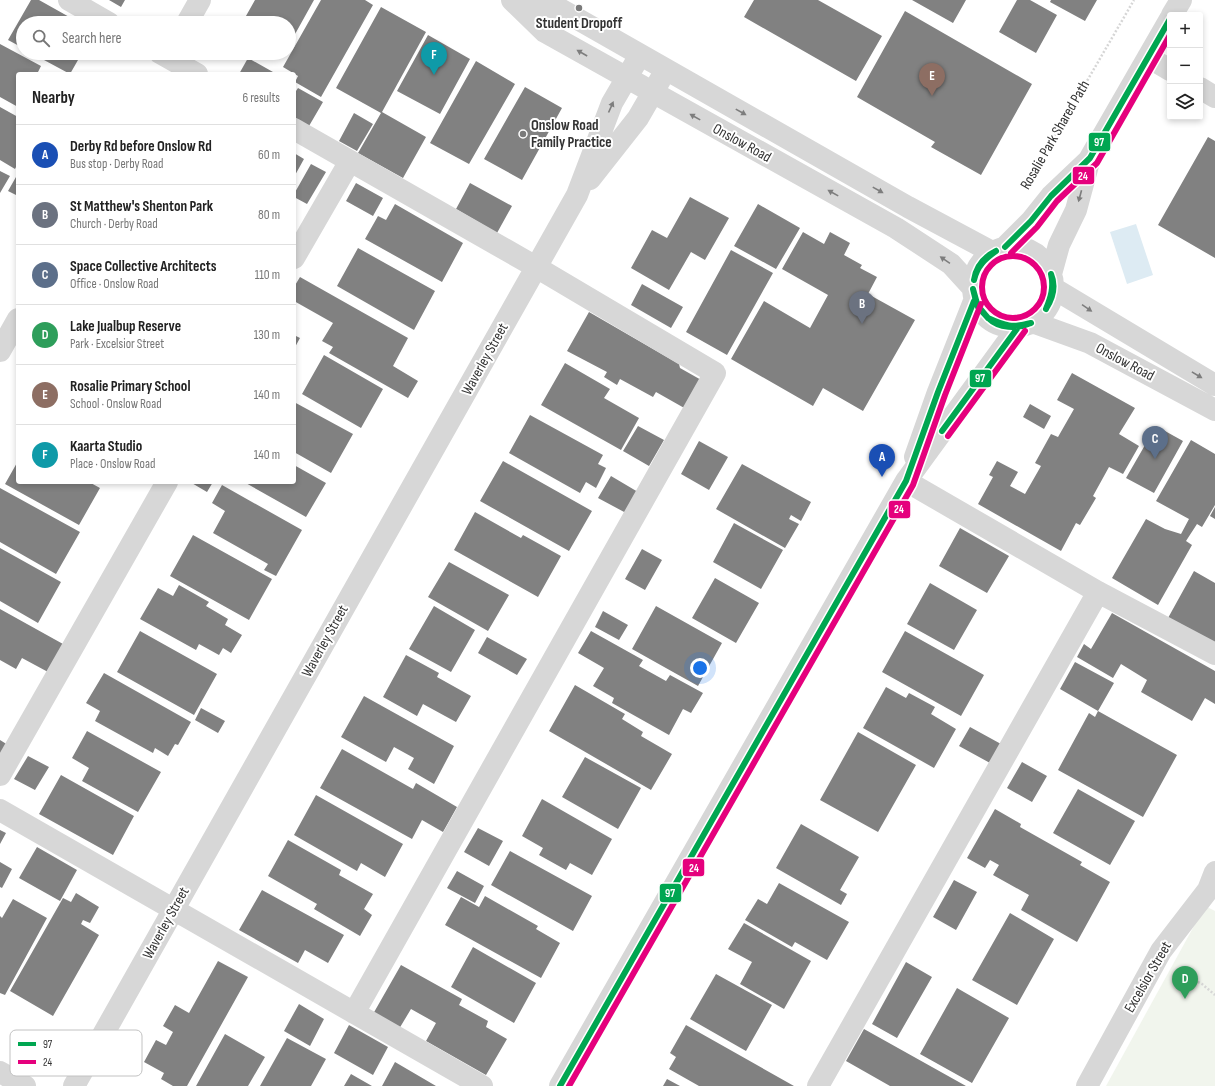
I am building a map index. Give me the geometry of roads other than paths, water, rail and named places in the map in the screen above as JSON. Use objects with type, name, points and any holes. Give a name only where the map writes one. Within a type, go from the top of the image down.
[{"type":"street","points":[[70,0],[97,16]]},
{"type":"street","points":[[191,16],[200,0]]},
{"type":"street","name":"Onslow Road","points":[[512,0],[545,32],[896,228],[951,264],[973,294]]},
{"type":"street","name":"Onslow Road","points":[[520,0],[560,9],[901,203],[998,250]]},
{"type":"street","points":[[1174,12],[1181,0]]},
{"type":"street","points":[[973,294],[982,313],[992,322],[1005,326],[1026,324],[1041,316],[1048,307],[1051,298],[1052,280],[1059,245],[1076,210],[1090,158],[1167,24]]},
{"type":"street","name":"Waverley Street","points":[[577,195],[612,103],[640,55]]},
{"type":"street","points":[[1148,57],[1167,68]]},
{"type":"street","points":[[166,60],[193,72]]},
{"type":"street","name":"Waverley Street","points":[[106,1030],[577,195],[638,118],[666,70]]},
{"type":"street","points":[[1203,90],[1215,96]]},
{"type":"street","points":[[296,130],[536,267],[716,373],[354,1013]]},
{"type":"street","points":[[906,480],[973,294],[974,277],[977,267],[984,259],[998,250],[1031,222],[1051,196],[1090,158]]},
{"type":"street","points":[[296,255],[350,161]]},
{"type":"street","points":[[998,250],[1017,247],[1038,255],[1046,263],[1052,280]]},
{"type":"street","name":"Onslow Road","points":[[1052,280],[1215,385]]},
{"type":"street","points":[[0,351],[16,323]]},
{"type":"street","points":[[560,1086],[906,480],[1026,324]]},
{"type":"street","name":"Onslow Road","points":[[1026,324],[1090,343],[1215,410]]},
{"type":"street","points":[[906,480],[1098,592],[1215,654]]},
{"type":"street","points":[[0,774],[166,484]]},
{"type":"street","points":[[818,1086],[1098,592]]},
{"type":"street","points":[[0,810],[482,1086]]},
{"type":"street","name":"Excelsior Street","points":[[1087,1086],[1161,951],[1213,885]]},
{"type":"street","points":[[0,1072],[24,1086]]},
{"type":"street","name":"Waverley Street","points":[[74,1086],[80,1076]]},
{"type":"place","name":"Student Dropoff","points":[[579,8]]},
{"type":"place","name":"Kaarta Studio","points":[[434,75]]},
{"type":"place","name":"Rosalie Primary School","points":[[932,96]]},
{"type":"place","name":"Onslow Road Family Practice","points":[[523,134]]},
{"type":"place","name":"St Matthew's Shenton Park","points":[[862,324]]},
{"type":"place","name":"Space Collective Architects","points":[[1155,459]]},
{"type":"place","name":"Derby Rd before Onslow Rd","points":[[882,477]]},
{"type":"place","name":"Lake Jualbup Reserve","points":[[1185,999]]}]
